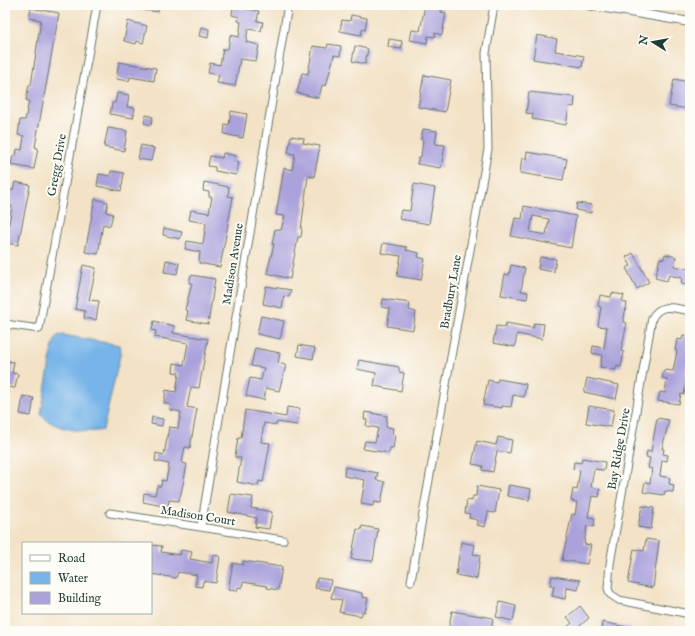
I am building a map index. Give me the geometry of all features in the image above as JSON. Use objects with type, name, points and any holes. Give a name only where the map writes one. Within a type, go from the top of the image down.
[{"type":"street","name":"Gregg Drive","points":[[5,324],[39,329],[97,5]]},
{"type":"street","name":"Madison Avenue","points":[[201,527],[288,5]]},
{"type":"street","name":"Bradbury Lane","points":[[411,581],[488,149],[486,53],[494,5]]},
{"type":"street","points":[[588,5],[690,22]]},
{"type":"street","name":"Bay Ridge Drive","points":[[690,311],[665,308],[656,311],[651,326],[610,564],[608,591],[614,598],[620,600],[690,614]]},
{"type":"street","name":"Madison Court","points":[[110,513],[283,540]]},
{"type":"water","points":[[63,335],[119,345],[121,351],[103,430],[79,431],[61,427],[52,423],[41,414],[53,345],[57,336]]},
{"type":"building","points":[[139,5],[159,5],[158,12],[139,9]]},
{"type":"building","points":[[425,5],[442,6],[441,12],[446,13],[442,35],[435,33],[435,37],[428,36],[427,43],[410,40],[412,30],[420,31]]},
{"type":"building","points":[[233,7],[259,11],[257,21],[263,22],[261,31],[248,29],[246,42],[259,45],[256,61],[240,59],[235,86],[217,83],[219,75],[208,73],[210,63],[220,65],[223,49],[228,49],[230,35],[239,37],[241,22],[238,21],[239,17],[232,15]]},
{"type":"building","points":[[31,8],[59,13],[35,147],[38,148],[34,169],[11,165],[13,156],[16,156],[17,149],[22,150],[24,136],[18,135],[20,120],[25,120],[29,101],[26,100],[29,85],[31,85],[41,20],[29,18]]},
{"type":"building","points":[[351,15],[367,18],[365,30],[362,29],[361,35],[340,31],[342,20],[350,21]]},
{"type":"building","points":[[128,21],[147,26],[143,43],[137,41],[136,44],[124,41]]},
{"type":"building","points":[[201,27],[209,29],[208,38],[199,36]]},
{"type":"building","points":[[537,35],[557,39],[555,51],[584,56],[582,67],[533,59]]},
{"type":"building","points":[[389,39],[402,41],[401,49],[388,47]]},
{"type":"building","points":[[328,44],[341,46],[340,56],[334,55],[326,86],[322,85],[319,98],[297,93],[302,73],[308,74],[313,46],[327,48]]},
{"type":"building","points":[[355,46],[368,49],[365,64],[352,61]]},
{"type":"building","points":[[119,62],[156,68],[154,81],[130,77],[129,81],[116,79]]},
{"type":"building","points":[[424,75],[451,80],[445,112],[418,107]]},
{"type":"building","points":[[674,79],[690,82],[689,109],[669,106]]},
{"type":"building","points":[[529,92],[575,97],[574,107],[569,106],[566,125],[532,119],[533,114],[526,113]]},
{"type":"building","points":[[117,93],[129,95],[127,107],[135,108],[133,118],[110,114],[112,103],[115,103]]},
{"type":"building","points":[[231,111],[247,114],[243,138],[224,134],[225,124],[229,125]]},
{"type":"building","points":[[146,115],[153,117],[151,125],[144,123]]},
{"type":"building","points":[[108,128],[127,131],[124,151],[104,147]]},
{"type":"building","points":[[423,129],[437,131],[435,144],[445,145],[441,168],[417,164],[419,157],[421,157],[423,140],[421,140]]},
{"type":"building","points":[[291,136],[304,138],[303,143],[320,146],[314,177],[308,176],[301,237],[298,237],[290,279],[267,273],[274,244],[272,244],[275,229],[281,230],[285,216],[276,215],[284,168],[292,170],[295,154],[288,153]]},
{"type":"building","points":[[141,145],[154,148],[151,161],[138,159]]},
{"type":"building","points":[[527,152],[567,159],[563,180],[520,173],[522,158],[526,159]]},
{"type":"building","points":[[223,153],[236,156],[235,161],[239,162],[236,175],[215,171],[215,167],[208,166],[210,156],[222,158]]},
{"type":"building","points":[[111,171],[124,173],[121,191],[97,186],[99,174],[110,176]]},
{"type":"building","points":[[15,182],[30,185],[18,245],[5,243],[5,223],[9,224],[12,206],[5,205],[5,189],[13,190]]},
{"type":"building","points":[[204,182],[229,187],[228,196],[233,197],[220,267],[199,263],[200,252],[185,249],[187,241],[203,244],[206,223],[189,220],[191,210],[209,213],[212,197],[209,197],[209,192],[203,191]]},
{"type":"building","points":[[414,184],[435,188],[429,224],[399,219],[401,210],[410,211]]},
{"type":"building","points":[[95,199],[108,202],[106,212],[113,214],[110,226],[103,224],[98,254],[85,252]]},
{"type":"building","points":[[577,203],[592,205],[591,213],[576,210]]},
{"type":"building","points":[[524,206],[576,216],[571,248],[511,236],[515,218],[522,219]],"holes":[[[533,216],[549,219],[546,235],[530,232]]]},
{"type":"building","points":[[164,228],[182,232],[180,239],[163,235]]},
{"type":"building","points":[[383,243],[407,247],[406,250],[419,253],[418,257],[425,259],[421,280],[397,276],[401,256],[381,253]]},
{"type":"building","points":[[633,253],[649,282],[637,289],[626,268],[631,266],[626,257]]},
{"type":"building","points":[[665,254],[676,257],[674,266],[690,269],[690,285],[681,284],[682,278],[669,275],[667,281],[655,278],[660,258],[664,259]]},
{"type":"building","points":[[540,257],[556,259],[554,272],[538,269]]},
{"type":"building","points":[[166,260],[179,263],[177,274],[164,272]]},
{"type":"building","points":[[83,265],[96,268],[89,300],[99,301],[96,320],[84,318],[85,311],[75,309]]},
{"type":"building","points":[[511,265],[525,268],[521,291],[528,292],[527,299],[501,295],[505,274],[509,275]]},
{"type":"building","points":[[191,275],[215,279],[208,324],[186,320],[188,311],[185,310],[192,283],[189,283]]},
{"type":"building","points":[[266,286],[291,290],[289,297],[284,296],[282,308],[263,304]]},
{"type":"building","points":[[612,293],[624,295],[622,302],[627,303],[623,322],[627,323],[621,351],[624,352],[621,367],[617,366],[616,370],[600,367],[602,355],[592,353],[593,346],[604,348],[607,327],[598,326],[601,307],[598,306],[600,295],[611,297]]},
{"type":"building","points":[[383,299],[410,303],[409,310],[416,312],[413,330],[387,326],[390,309],[382,307]]},
{"type":"building","points":[[261,316],[284,321],[280,339],[257,334]]},
{"type":"building","points":[[154,321],[174,326],[173,333],[208,339],[199,388],[191,387],[187,407],[197,409],[190,448],[185,447],[182,463],[187,464],[179,501],[169,500],[168,507],[143,502],[144,493],[155,495],[157,486],[161,486],[162,480],[166,481],[169,464],[155,461],[156,453],[164,455],[169,427],[178,428],[181,412],[170,410],[171,405],[164,403],[166,390],[176,392],[179,373],[173,372],[174,363],[184,365],[188,343],[155,337],[156,331],[152,330]]},
{"type":"building","points":[[506,323],[533,328],[534,323],[544,324],[542,339],[517,334],[515,347],[493,343],[496,326],[505,327]]},
{"type":"building","points":[[683,335],[690,336],[690,351],[685,376],[690,377],[689,383],[686,383],[684,395],[681,394],[679,404],[658,401],[660,392],[665,393],[667,379],[662,378],[664,370],[673,371],[677,351],[675,350],[677,339],[682,340]]},
{"type":"building","points":[[299,345],[315,348],[313,359],[297,356]]},
{"type":"building","points":[[255,348],[280,353],[278,363],[286,365],[279,391],[266,388],[264,400],[246,396],[250,378],[261,380],[264,368],[251,366]]},
{"type":"building","points":[[359,360],[399,367],[399,372],[404,373],[401,391],[374,386],[376,373],[357,369]]},
{"type":"building","points":[[5,361],[14,362],[12,373],[18,374],[15,388],[5,387]]},
{"type":"building","points":[[587,378],[619,385],[616,399],[584,392]]},
{"type":"building","points":[[498,379],[526,384],[524,397],[513,395],[511,407],[502,406],[502,408],[483,405],[488,380],[497,382]]},
{"type":"building","points":[[23,396],[34,398],[31,416],[20,414]]},
{"type":"building","points":[[589,406],[614,410],[611,427],[586,423]]},
{"type":"building","points":[[287,407],[300,409],[297,425],[277,422],[276,425],[264,423],[261,442],[270,443],[263,482],[259,481],[258,486],[237,482],[241,458],[235,457],[238,438],[241,438],[245,410],[286,417]]},
{"type":"building","points":[[365,412],[387,416],[386,427],[393,428],[392,434],[395,435],[393,448],[390,448],[389,453],[363,449],[365,441],[375,442],[378,428],[366,426],[367,420],[364,419]]},
{"type":"building","points":[[152,417],[163,419],[162,426],[151,424]]},
{"type":"building","points":[[657,418],[669,420],[662,449],[664,449],[663,454],[668,455],[667,461],[662,460],[660,476],[670,478],[669,484],[674,485],[673,492],[665,491],[664,495],[643,492],[645,482],[650,483],[652,469],[648,468],[650,458],[646,457],[647,451],[651,452]]},
{"type":"building","points":[[498,437],[512,440],[510,453],[497,451],[493,472],[482,470],[483,466],[472,464],[477,441],[496,445]]},
{"type":"building","points":[[582,458],[605,462],[604,470],[594,469],[591,487],[600,489],[599,497],[592,496],[588,517],[595,518],[594,527],[587,526],[584,544],[591,545],[587,564],[562,560],[572,514],[575,515],[577,502],[571,501],[573,489],[577,490],[580,470],[573,469],[574,462],[581,463]]},
{"type":"building","points":[[345,467],[378,473],[376,480],[385,482],[381,503],[374,502],[373,506],[361,504],[365,480],[344,476]]},
{"type":"building","points":[[509,485],[531,489],[529,500],[507,496]]},
{"type":"building","points":[[477,486],[499,490],[495,513],[488,512],[485,527],[477,525],[478,520],[469,518],[470,514],[465,513],[467,500],[472,501],[473,496],[476,496]]},
{"type":"building","points":[[231,494],[253,497],[251,508],[272,512],[269,529],[255,527],[257,518],[228,512]]},
{"type":"building","points":[[642,506],[654,508],[651,529],[638,527]]},
{"type":"building","points":[[362,526],[378,529],[373,561],[351,559],[357,529],[361,530]]},
{"type":"building","points":[[646,539],[659,541],[653,588],[628,583],[634,549],[644,551]]},
{"type":"building","points":[[461,542],[475,545],[473,554],[480,555],[477,579],[456,575]]},
{"type":"building","points":[[152,545],[162,546],[161,552],[180,555],[181,550],[192,552],[190,559],[212,563],[213,555],[220,556],[216,583],[203,581],[202,587],[195,586],[197,575],[178,572],[176,578],[152,574]]},
{"type":"building","points":[[243,561],[282,567],[278,590],[267,588],[267,586],[243,582],[242,588],[238,587],[237,591],[228,590],[233,563],[243,565]]},
{"type":"building","points":[[552,576],[580,580],[578,590],[567,588],[565,599],[552,596],[554,586],[550,586]]},
{"type":"building","points":[[317,578],[331,580],[329,590],[315,588]]},
{"type":"building","points":[[334,587],[362,593],[362,597],[368,598],[365,612],[363,611],[361,616],[339,612],[342,600],[331,598]]},
{"type":"building","points":[[500,602],[516,606],[513,621],[496,617]]},
{"type":"building","points":[[580,606],[589,618],[574,631],[562,631],[572,623],[567,617]]},
{"type":"building","points":[[452,611],[493,618],[491,631],[474,629],[474,631],[448,631]]},
{"type":"building","points":[[602,622],[631,628],[631,631],[601,631]]}]
